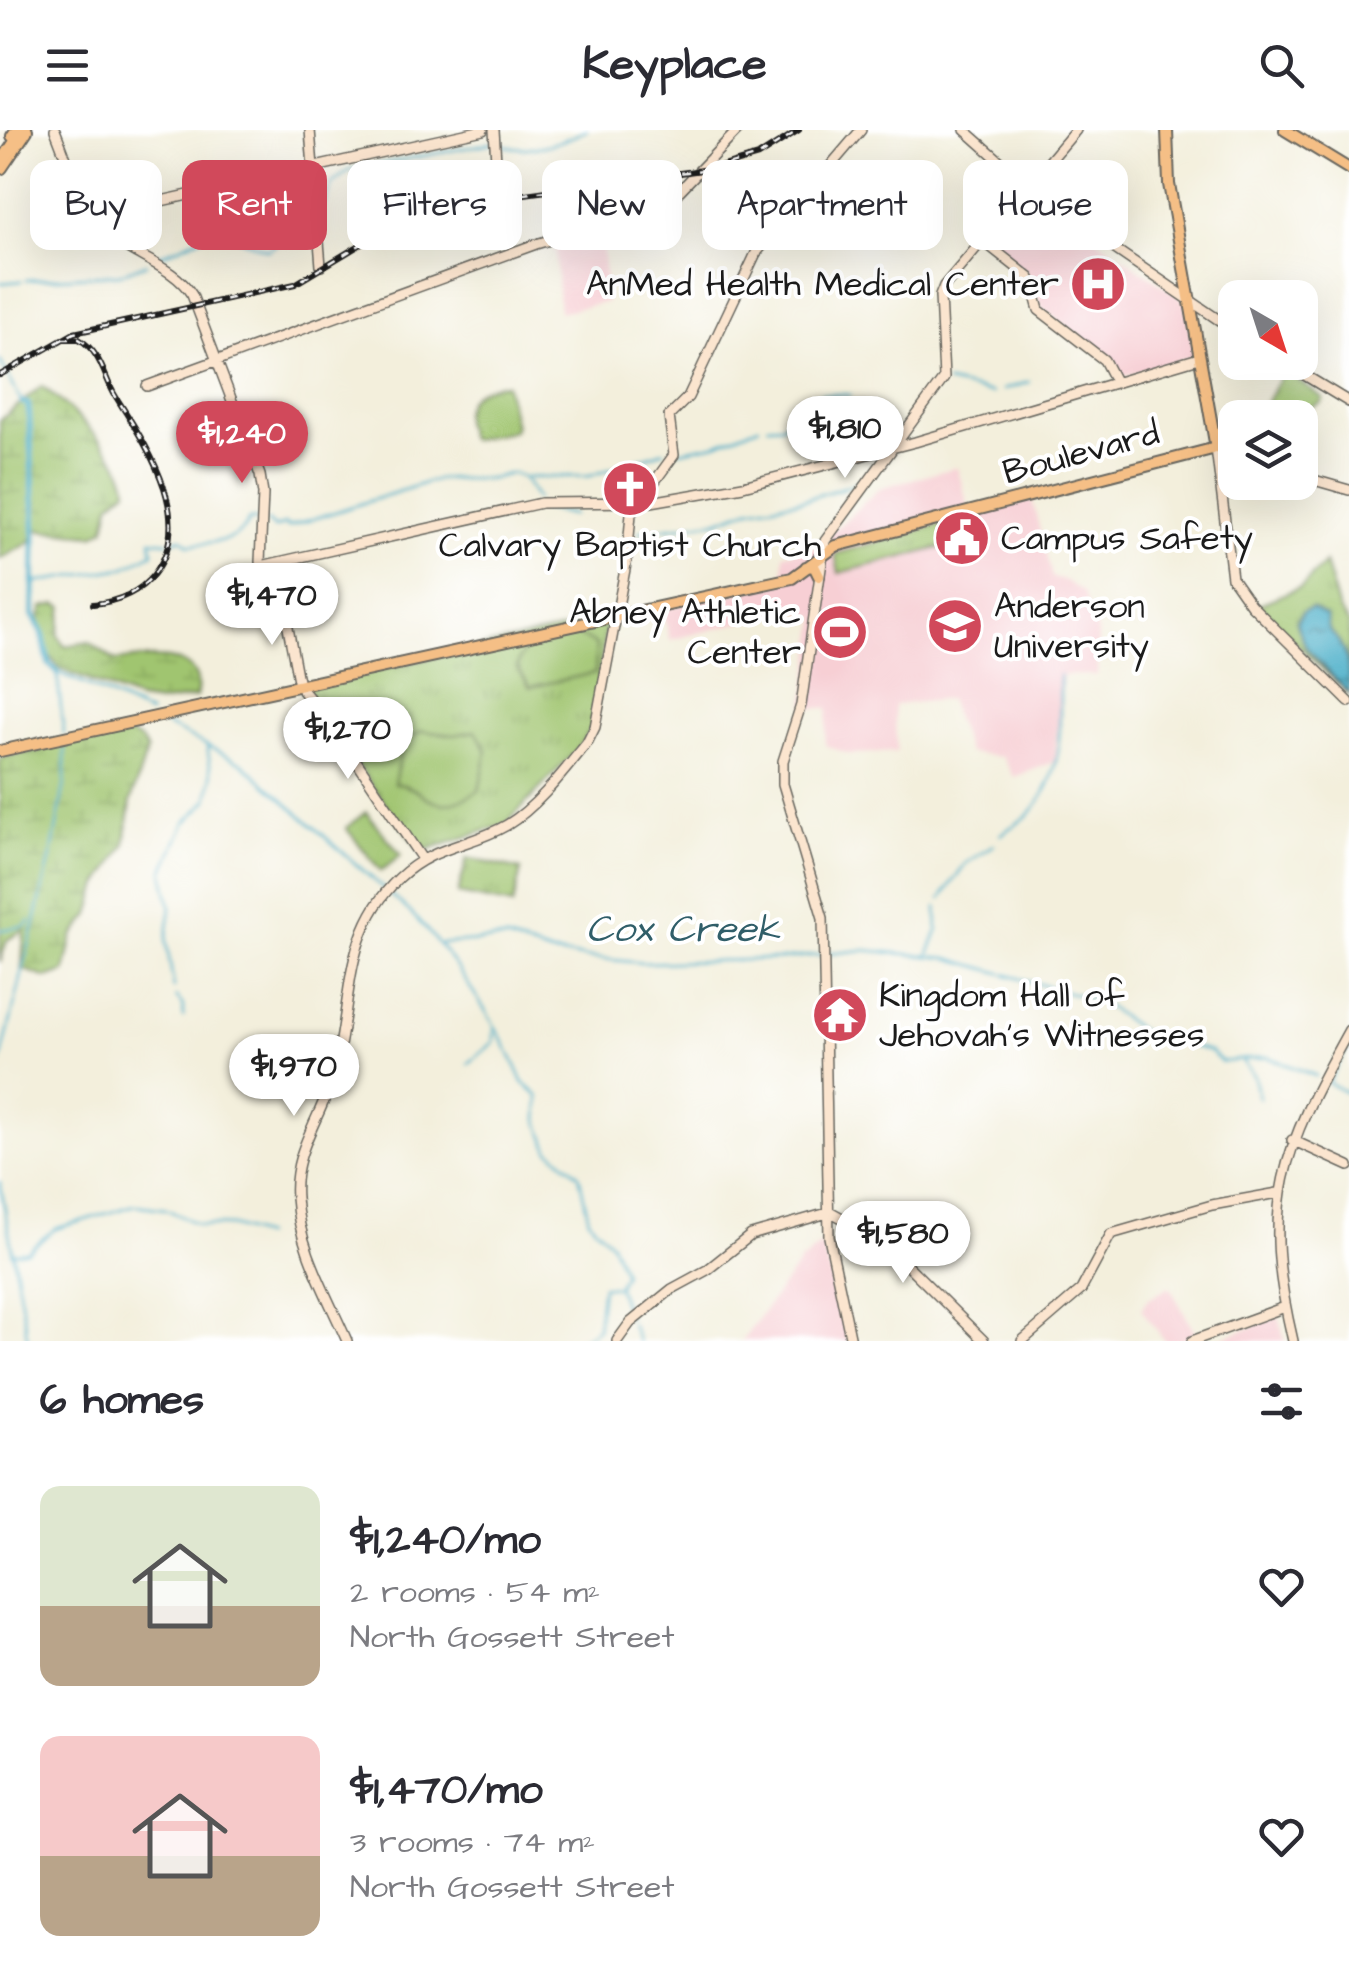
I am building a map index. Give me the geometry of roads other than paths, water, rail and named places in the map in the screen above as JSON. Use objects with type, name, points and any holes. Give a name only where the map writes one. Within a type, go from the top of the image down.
[{"type":"highway","points":[[0,154],[17,132]]},
{"type":"highway","points":[[0,167],[17,132]]},
{"type":"main road","points":[[1168,130],[1169,184],[1216,448]]},
{"type":"main road","points":[[1285,130],[1349,169]]},
{"type":"main road","name":"Boulevard","points":[[805,568],[836,542],[1216,448]]},
{"type":"main road","points":[[0,751],[792,578],[814,566],[819,576]]},
{"type":"street","points":[[55,130],[68,160]]},
{"type":"street","points":[[310,130],[313,160]]},
{"type":"street","points":[[327,164],[483,130]]},
{"type":"street","points":[[494,130],[496,160]]},
{"type":"street","points":[[147,386],[536,244],[664,207],[738,130]]},
{"type":"street","points":[[346,1341],[299,1225],[295,1185],[303,1145],[330,1087],[340,1053],[346,982],[356,942],[392,885],[422,860],[509,824],[579,753],[595,727],[628,559],[630,514],[672,460],[669,416],[688,397],[744,271],[861,130]]},
{"type":"street","points":[[965,130],[1000,160]]},
{"type":"street","points":[[1050,160],[1076,130]]},
{"type":"street","points":[[130,250],[186,286],[216,361],[263,487],[261,566],[286,616],[299,686],[330,722],[422,860]]},
{"type":"street","points":[[319,250],[321,266]]},
{"type":"street","points":[[836,542],[893,449],[944,378],[940,296],[947,281],[973,250]]},
{"type":"street","points":[[995,250],[1030,278],[1039,310],[1104,360],[1116,383]]},
{"type":"street","points":[[1118,250],[1218,319]]},
{"type":"street","points":[[261,566],[541,503],[637,503],[722,490],[893,449],[1200,358]]},
{"type":"street","points":[[1313,380],[1349,402]]},
{"type":"street","points":[[1216,448],[1232,578],[1251,605],[1349,702]]},
{"type":"street","points":[[1318,481],[1349,490]]},
{"type":"street","points":[[822,553],[801,705],[784,754],[783,773],[815,883],[825,953],[827,1212],[834,1278],[851,1341]]},
{"type":"street","points":[[1293,1341],[1275,1246],[1278,1193],[1292,1140],[1349,1030]]},
{"type":"street","points":[[1292,1140],[1349,1166]]},
{"type":"street","points":[[1022,1341],[1081,1290],[1111,1234],[1212,1205],[1278,1193]]},
{"type":"street","points":[[617,1341],[630,1323],[672,1289],[708,1270],[752,1235],[827,1212],[882,1240],[984,1341]]},
{"type":"street","points":[[1192,1341],[1285,1307]]},
{"type":"water","points":[[1312,608],[1327,617],[1329,630],[1344,651],[1349,694],[1306,647],[1296,622],[1303,611]]},
{"type":"waterway","points":[[499,144],[544,146],[587,130]]},
{"type":"waterway","points":[[327,196],[332,184],[349,170],[491,143]]},
{"type":"waterway","points":[[156,257],[182,245]]},
{"type":"waterway","points":[[26,280],[119,274],[146,264]]},
{"type":"waterway","points":[[0,283],[21,281]]},
{"type":"waterway","points":[[0,361],[22,402]]},
{"type":"waterway","points":[[1003,390],[1029,382]]},
{"type":"waterway","points":[[947,383],[992,393]]},
{"type":"waterway","points":[[821,394],[850,395]]},
{"type":"waterway","points":[[768,426],[782,425],[815,396]]},
{"type":"waterway","points":[[22,402],[28,404],[29,412],[35,527],[33,615],[42,631],[49,664],[57,672]]},
{"type":"waterway","points":[[679,451],[716,444],[759,426]]},
{"type":"waterway","points":[[267,521],[275,528],[285,524],[288,527],[438,479],[490,479],[513,473],[523,478],[590,476],[664,451]]},
{"type":"waterway","points":[[524,479],[537,499]]},
{"type":"waterway","points":[[639,532],[717,521],[749,509],[803,500],[858,483]]},
{"type":"waterway","points":[[542,508],[573,515]]},
{"type":"waterway","points":[[173,541],[181,538],[190,545],[225,540],[249,520],[257,520]]},
{"type":"waterway","points":[[33,583],[124,568],[153,553],[151,540],[168,542]]},
{"type":"waterway","name":"Cox Creek","points":[[57,672],[150,714]]},
{"type":"waterway","points":[[57,673],[64,734]]},
{"type":"waterway","points":[[1001,835],[1032,811],[1051,780],[1060,729],[1060,675]]},
{"type":"waterway","name":"Cox Creek","points":[[160,722],[242,763],[384,889]]},
{"type":"waterway","points":[[0,1064],[52,852],[65,782],[65,742]]},
{"type":"waterway","points":[[174,988],[166,940],[171,908],[163,872],[185,823],[208,800],[212,777],[207,745]]},
{"type":"waterway","points":[[941,899],[965,864],[994,845]]},
{"type":"waterway","points":[[389,894],[447,955],[484,1008],[523,1082],[539,1097],[538,1120],[549,1149],[579,1175],[589,1220],[611,1243],[624,1273],[617,1287]]},
{"type":"waterway","points":[[928,956],[938,931],[937,907]]},
{"type":"waterway","points":[[0,930],[26,926],[30,921]]},
{"type":"waterway","name":"Cox Creek","points":[[438,944],[507,939],[552,954],[643,963],[781,959],[864,950],[948,958],[1099,1001],[1142,1031],[1209,1051],[1222,1062],[1267,1057],[1316,1076]]},
{"type":"waterway","points":[[176,997],[184,1006],[183,1017]]},
{"type":"waterway","points":[[468,1064],[494,1042],[494,1029]]},
{"type":"waterway","points":[[1328,1083],[1349,1044]]},
{"type":"waterway","points":[[1242,1061],[1254,1076],[1259,1098]]},
{"type":"waterway","name":"Cox Creek","points":[[1328,1083],[1349,1094]]},
{"type":"waterway","points":[[0,1182],[28,1341]]},
{"type":"waterway","points":[[11,1253],[27,1251],[55,1229],[135,1205],[166,1209],[199,1225],[231,1226],[263,1236]]},
{"type":"waterway","points":[[579,1341],[597,1329],[602,1286],[616,1287]]},
{"type":"waterway","points":[[618,1288],[628,1318]]},
{"type":"waterway","points":[[631,1324],[638,1341]]},
{"type":"railway","points":[[0,375],[74,333],[295,284],[388,228],[443,205],[717,168],[758,156],[799,130]]},
{"type":"railway","points":[[62,339],[79,339],[97,358],[153,460],[169,506],[166,553],[154,574],[126,595],[93,604]]},
{"type":"place","name":"AnMed Health Medical Center","points":[[1098,284]]},
{"type":"place","name":"Calvary Baptist Church","points":[[630,489]]},
{"type":"place","name":"Campus Safety","points":[[962,538]]},
{"type":"place","name":"Anderson University","points":[[955,626]]},
{"type":"place","name":"Abney Athletic Center","points":[[840,632]]},
{"type":"place","name":"Kingdom Hall of Jehovah’s Witnesses","points":[[840,1015]]}]
